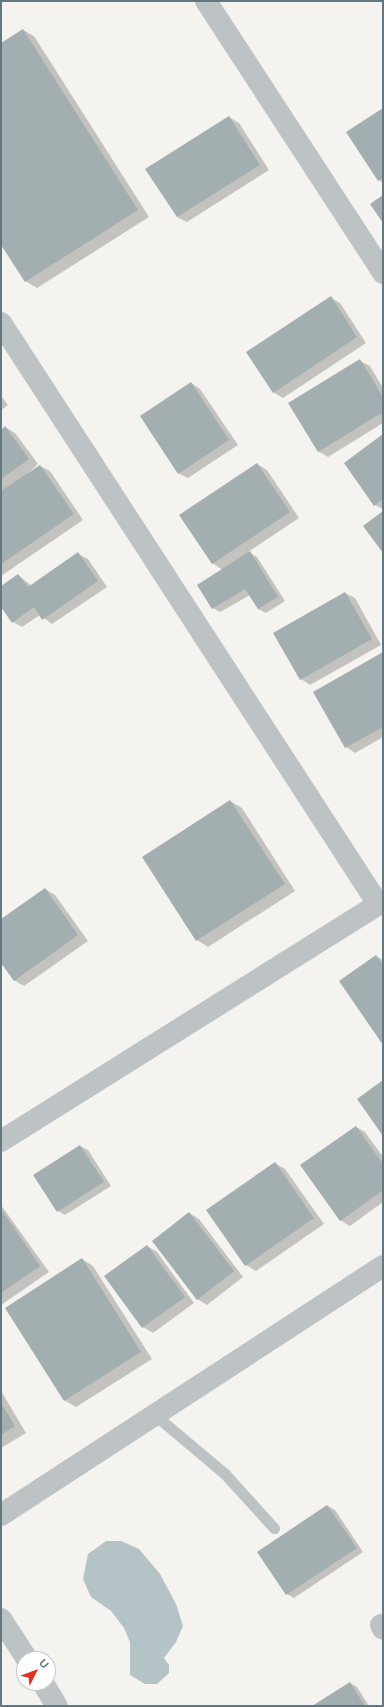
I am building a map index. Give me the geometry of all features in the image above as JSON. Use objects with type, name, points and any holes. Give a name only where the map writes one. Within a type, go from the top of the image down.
[{"type":"street","points":[[206,1],[383,273]]},
{"type":"street","points":[[1,323],[380,903],[1,1141]]},
{"type":"street","points":[[1,1515],[383,1266]]},
{"type":"street","points":[[1,1619],[22,1651]]},
{"type":"street","points":[[48,1691],[58,1706]]},
{"type":"lane","points":[[155,1414],[225,1474],[274,1528]]},
{"type":"shaded area","points":[[106,1541],[121,1541],[139,1549],[160,1574],[176,1604],[183,1626],[176,1642],[164,1658],[169,1665],[169,1673],[157,1684],[145,1684],[130,1675],[130,1642],[124,1628],[111,1611],[91,1597],[83,1579],[88,1554]]},
{"type":"building","points":[[23,29],[138,210],[25,282],[1,245],[1,43]]},
{"type":"building","points":[[383,108],[383,178],[378,181],[346,132]]},
{"type":"building","points":[[229,116],[260,165],[177,217],[145,169]]},
{"type":"building","points":[[383,195],[383,223],[370,204]]},
{"type":"building","points":[[331,296],[357,337],[273,393],[246,352]]},
{"type":"building","points":[[360,359],[383,397],[383,412],[318,452],[288,403]]},
{"type":"building","points":[[191,382],[229,440],[178,474],[140,416]]},
{"type":"building","points":[[5,426],[29,459],[1,479],[1,430]]},
{"type":"building","points":[[383,434],[383,499],[374,506],[344,463]]},
{"type":"building","points":[[257,463],[290,512],[212,564],[179,515]]},
{"type":"building","points":[[40,465],[74,514],[1,564],[1,491]]},
{"type":"building","points":[[383,511],[383,553],[363,526]]},
{"type":"building","points":[[250,551],[278,597],[258,609],[245,589],[212,609],[197,585]]},
{"type":"building","points":[[78,552],[98,581],[42,620],[34,607],[12,623],[1,607],[1,586],[18,574],[28,587]]},
{"type":"building","points":[[345,592],[372,639],[300,680],[273,633]]},
{"type":"building","points":[[383,652],[383,727],[345,748],[313,692]]},
{"type":"building","points":[[230,800],[285,884],[196,941],[142,857]]},
{"type":"building","points":[[45,888],[78,935],[14,981],[1,963],[1,919]]},
{"type":"building","points":[[376,955],[383,965],[383,1045],[339,981]]},
{"type":"building","points":[[383,1080],[383,1136],[357,1099]]},
{"type":"building","points":[[356,1126],[383,1164],[383,1190],[340,1221],[300,1165]]},
{"type":"building","points":[[80,1145],[104,1182],[57,1212],[33,1175]]},
{"type":"building","points":[[275,1162],[314,1218],[245,1266],[206,1210]]},
{"type":"building","points":[[1,1209],[40,1266],[1,1293]]},
{"type":"building","points":[[189,1212],[234,1271],[197,1300],[152,1241]]},
{"type":"building","points":[[147,1245],[185,1297],[142,1328],[104,1276]]},
{"type":"building","points":[[82,1258],[141,1352],[64,1401],[5,1308]]},
{"type":"building","points":[[1,1403],[15,1426],[1,1435]]},
{"type":"building","points":[[327,1505],[357,1548],[286,1595],[257,1552]]},
{"type":"building","points":[[350,1682],[365,1706],[312,1706]]}]
